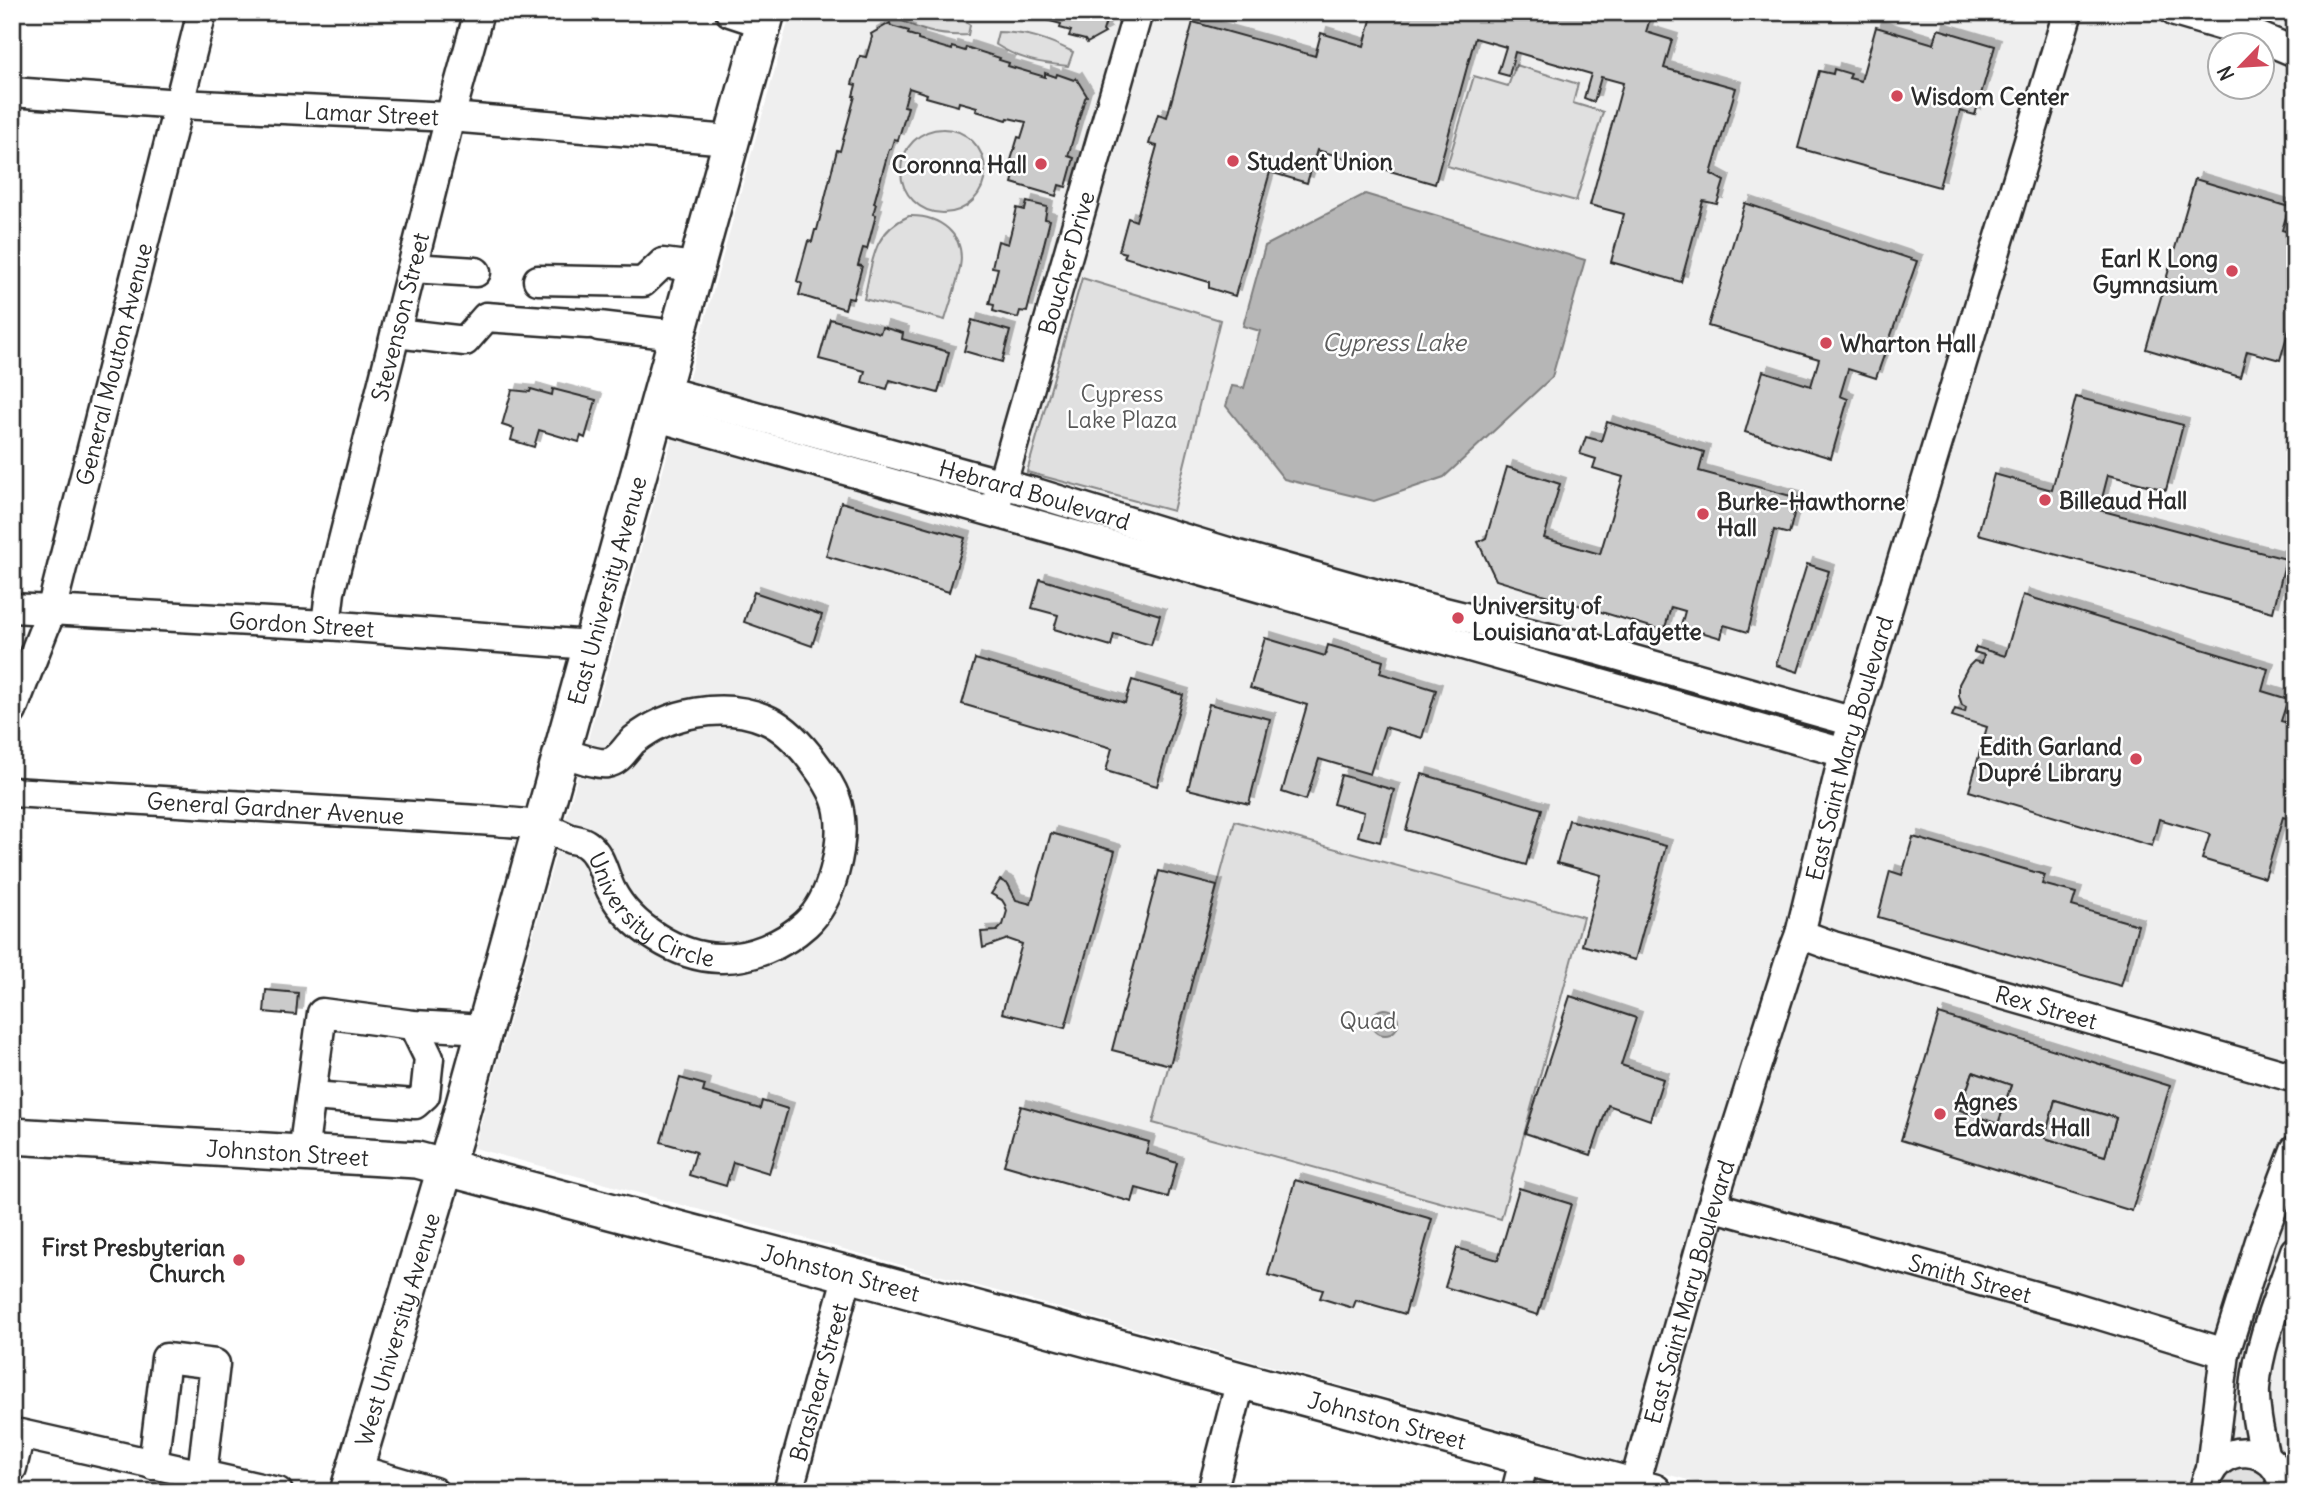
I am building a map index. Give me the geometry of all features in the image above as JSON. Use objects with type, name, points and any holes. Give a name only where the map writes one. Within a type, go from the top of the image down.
[{"type":"main road","name":"East University Avenue","points":[[446,1167],[765,18]]},
{"type":"main road","name":"Johnston Street","points":[[12,1136],[417,1160],[848,1273],[1640,1490]]},
{"type":"main road","name":"West University Avenue","points":[[351,1480],[446,1167]]},
{"type":"street","name":"General Mouton Avenue","points":[[12,711],[51,611],[202,12]]},
{"type":"street","name":"Stevenson Street","points":[[326,625],[330,592],[479,12]]},
{"type":"street","points":[[730,12],[765,18]]},
{"type":"street","name":"Boucher Drive","points":[[994,511],[1138,12]]},
{"type":"street","name":"East Saint Mary Boulevard","points":[[1640,1490],[1712,1206],[1788,963],[1800,934],[1844,753],[2068,12]]},
{"type":"street","points":[[2175,12],[2257,36],[2295,52]]},
{"type":"street","name":"Lamar Street","points":[[12,92],[180,104],[450,117],[730,140]]},
{"type":"street","points":[[538,280],[643,282],[663,263],[695,267]]},
{"type":"street","points":[[412,268],[476,272]]},
{"type":"street","points":[[396,333],[465,341],[486,317],[594,325],[676,335]]},
{"type":"street","name":"Hebrard Boulevard","points":[[657,403],[796,456],[994,511],[1404,615],[1602,651],[1854,722]]},
{"type":"street","name":"Hebrard Boulevard","points":[[657,403],[804,428],[1002,484],[1231,554],[1404,615],[1701,712],[1844,753]]},
{"type":"street","points":[[796,456],[804,428]]},
{"type":"street","name":"Gordon Street","points":[[12,608],[326,625],[590,645]]},
{"type":"street","points":[[1701,712],[1711,682]]},
{"type":"street","name":"University Circle","points":[[540,826],[586,844],[598,857],[612,892],[634,919],[660,940],[688,953],[718,958],[750,955],[779,943],[807,923],[825,897],[837,867],[839,810],[824,776],[795,739],[767,719],[734,710],[678,717],[657,726],[634,741],[618,759],[605,764],[561,752]]},
{"type":"street","name":"General Gardner Avenue","points":[[12,792],[481,820],[540,826]]},
{"type":"street","name":"Rex Street","points":[[1800,934],[1846,950],[2295,1078]]},
{"type":"street","points":[[303,1153],[322,1013],[414,1025],[484,1029]]},
{"type":"street","points":[[312,1096],[415,1104],[425,1095],[429,1058],[414,1025]]},
{"type":"street","points":[[2207,1480],[2225,1353],[2260,1241],[2295,1150]]},
{"type":"street","name":"Smith Street","points":[[1712,1206],[2074,1307],[2225,1353]]},
{"type":"street","points":[[2260,1241],[2295,1251],[2260,1357],[2255,1389],[2258,1426],[2281,1478]]},
{"type":"street","name":"Brashear Street","points":[[788,1492],[848,1273]]},
{"type":"street","points":[[153,1465],[166,1358],[215,1364],[202,1474]]},
{"type":"street","points":[[1212,1492],[1241,1380]]},
{"type":"street","points":[[12,1468],[20,1434],[278,1492]]},
{"type":"street","points":[[2207,1480],[2220,1459],[2243,1451],[2256,1453],[2281,1478]]},
{"type":"street","points":[[1516,1492],[1525,1457]]},
{"type":"street","points":[[351,1480],[434,1492]]},
{"type":"shaded area","name":"University of Louisiana at Lafayette","points":[[791,12],[2295,12],[2295,1492],[1732,1492],[474,1148]]},
{"type":"green space","points":[[894,12],[951,12],[970,25],[968,35],[929,32],[893,16]]},
{"type":"green space","points":[[998,32],[1037,37],[1073,52],[1068,66],[1039,62],[1013,54],[995,44]]},
{"type":"green space","points":[[1516,65],[1578,84],[1573,103],[1603,112],[1576,201],[1447,166],[1474,76],[1508,86]]},
{"type":"green space","points":[[943,129],[959,132],[973,141],[982,155],[985,171],[982,187],[973,201],[959,210],[943,213],[927,210],[913,201],[904,187],[901,171],[904,155],[913,141],[927,132]]},
{"type":"green space","points":[[909,216],[940,223],[948,229],[959,245],[960,267],[945,320],[864,299],[872,261],[880,240],[887,231]]},
{"type":"green space","name":"Cypress Lake Plaza","points":[[1082,278],[1220,320],[1173,511],[1027,472]]},
{"type":"green space","name":"Quad","points":[[1235,821],[1583,917],[1501,1219],[1153,1123]]},
{"type":"green space","points":[[2260,1464],[2275,1492],[2212,1492],[2222,1467]]},
{"type":"water","name":"Cypress Lake","points":[[1365,194],[1585,260],[1552,377],[1444,477],[1374,501],[1284,479],[1226,406],[1232,386],[1244,388],[1260,331],[1243,326],[1265,246]]},
{"type":"water","points":[[1385,1009],[1394,1013],[1398,1022],[1394,1031],[1385,1035],[1376,1031],[1372,1022],[1376,1013]]},
{"type":"building","points":[[990,12],[1109,12],[1103,31],[1105,33],[1087,43],[1069,36],[1071,31],[1060,28],[1061,24],[1021,13],[1020,17],[1012,15],[1011,18]]},
{"type":"building","name":"Student Union","points":[[1373,12],[1652,12],[1646,32],[1672,40],[1664,68],[1736,88],[1711,174],[1724,181],[1717,204],[1703,201],[1681,282],[1611,262],[1624,214],[1590,205],[1623,83],[1601,77],[1594,102],[1584,98],[1591,74],[1515,52],[1509,76],[1498,73],[1506,47],[1475,38],[1435,184],[1317,150],[1307,183],[1270,172],[1235,296],[1209,288],[1209,282],[1124,257],[1126,253],[1119,251],[1128,218],[1136,221],[1157,146],[1149,144],[1158,114],[1167,117],[1193,22],[1315,56],[1321,33],[1364,46]]},
{"type":"building","name":"Coronna Hall","points":[[890,23],[891,26],[909,31],[908,34],[918,37],[918,40],[952,50],[952,47],[965,51],[966,47],[1000,58],[999,60],[1009,63],[1008,66],[1045,77],[1045,73],[1074,80],[1076,78],[1087,96],[1068,156],[1074,158],[1066,187],[1059,185],[1056,196],[1012,183],[1015,172],[1008,170],[1018,137],[1021,138],[1026,122],[1007,120],[976,111],[977,107],[959,102],[958,106],[926,97],[927,94],[909,88],[904,106],[908,107],[898,140],[894,139],[889,149],[874,203],[873,214],[876,215],[867,249],[863,248],[858,265],[862,266],[853,299],[848,298],[845,309],[799,295],[802,284],[797,281],[808,241],[812,242],[817,230],[837,150],[840,151],[855,96],[856,85],[852,84],[860,56],[866,57],[871,34]]},
{"type":"building","name":"Wisdom Center","points":[[1876,27],[1934,44],[1938,29],[1995,46],[1975,115],[1960,111],[1939,187],[1798,148],[1819,71],[1833,74],[1834,69],[1851,74],[1849,78],[1861,81]]},
{"type":"building","name":"Earl K Long Gymnasium","points":[[2195,179],[2289,207],[2282,230],[2295,234],[2295,308],[2280,360],[2247,351],[2240,377],[2146,349]]},
{"type":"building","points":[[1027,202],[1047,207],[1045,219],[1050,220],[1027,312],[1020,311],[1018,318],[993,311],[994,305],[989,304],[998,268],[992,267],[998,241],[1008,244],[1017,208],[1025,210]]},
{"type":"building","name":"Wharton Hall","points":[[1745,203],[1917,261],[1876,378],[1848,369],[1840,396],[1848,399],[1831,458],[1745,432],[1763,371],[1811,386],[1819,359],[1708,326]]},
{"type":"building","points":[[830,319],[880,333],[882,327],[903,333],[902,339],[949,352],[938,393],[890,380],[887,389],[862,382],[865,371],[819,359]]},
{"type":"building","points":[[972,320],[1010,331],[1002,362],[964,351]]},
{"type":"building","points":[[531,389],[552,395],[553,389],[596,400],[585,438],[581,436],[579,442],[539,430],[534,447],[511,440],[514,429],[502,425],[512,390],[530,392]]},
{"type":"building","name":"Billeaud Hall","points":[[2076,397],[2183,425],[2166,490],[2108,475],[2099,510],[2286,559],[2273,612],[1978,534],[1994,474],[2052,490]]},
{"type":"building","name":"Burke-Hawthorne Hall","points":[[1607,422],[1704,452],[1699,471],[1798,498],[1789,534],[1774,530],[1748,632],[1724,625],[1721,638],[1681,626],[1685,611],[1671,607],[1664,631],[1496,580],[1478,542],[1486,538],[1507,467],[1560,484],[1544,538],[1600,554],[1623,477],[1593,468],[1596,459],[1580,454],[1586,437],[1601,441]]},
{"type":"building","points":[[841,502],[965,538],[949,592],[826,556]]},
{"type":"building","points":[[1807,564],[1829,571],[1798,672],[1776,665]]},
{"type":"building","points":[[1040,579],[1160,615],[1151,645],[1114,634],[1111,646],[1054,629],[1058,615],[1032,608]]},
{"type":"building","points":[[754,592],[822,615],[812,646],[744,622]]},
{"type":"building","name":"Edith Garland Dupré Library","points":[[2023,595],[2268,669],[2262,691],[2288,699],[2281,721],[2295,725],[2295,821],[2283,817],[2265,878],[2202,859],[2210,834],[2159,819],[2152,846],[1969,791],[1987,727],[1952,716],[1955,709],[1965,712],[1966,707],[1962,705],[1959,696],[1959,684],[1974,661],[1982,663],[1984,655],[1974,652],[1976,647],[2005,656]]},
{"type":"building","points":[[1265,638],[1325,656],[1328,645],[1383,661],[1380,673],[1436,690],[1422,738],[1385,727],[1370,774],[1319,759],[1306,800],[1282,792],[1307,705],[1250,688]]},
{"type":"building","points":[[975,659],[1125,703],[1132,680],[1183,695],[1157,786],[1106,771],[1112,748],[962,704]]},
{"type":"building","points":[[1209,704],[1270,719],[1249,804],[1188,789]]},
{"type":"building","points":[[1422,774],[1542,809],[1526,865],[1406,830]]},
{"type":"building","points":[[1341,775],[1394,790],[1380,842],[1358,836],[1364,812],[1333,804]]},
{"type":"building","points":[[1569,820],[1666,846],[1635,960],[1582,945],[1601,875],[1557,863]]},
{"type":"building","points":[[1051,833],[1115,851],[1065,1028],[1002,1013],[1022,944],[1008,939],[983,948],[981,932],[997,931],[1003,925],[1007,911],[1005,905],[991,894],[1000,880],[1008,884],[1016,900],[1031,904]]},
{"type":"building","points":[[1913,837],[2045,875],[2042,884],[2076,893],[2072,906],[2138,925],[2121,986],[1878,917],[1890,871],[1902,875]]},
{"type":"building","points":[[1159,871],[1217,886],[1170,1065],[1112,1050]]},
{"type":"building","points":[[266,990],[298,993],[296,1015],[264,1012]]},
{"type":"building","points":[[1570,996],[1636,1018],[1621,1065],[1663,1079],[1650,1120],[1608,1105],[1591,1155],[1525,1133]]},
{"type":"building","name":"Agnes Edwards Hall","points":[[1939,1014],[2170,1086],[2132,1211],[1901,1140]],"holes":[[[1973,1072],[2011,1085],[1998,1124],[1960,1110]],[[2055,1100],[2116,1118],[2105,1156],[2045,1138]]]},
{"type":"building","points":[[1973,1072],[2011,1085],[1998,1124],[1960,1110]]},
{"type":"building","points":[[680,1078],[705,1085],[703,1092],[760,1109],[762,1101],[788,1109],[769,1173],[733,1162],[726,1186],[689,1175],[696,1152],[661,1142]]},
{"type":"building","points":[[2055,1100],[2116,1118],[2105,1156],[2045,1138]]},
{"type":"building","points":[[1021,1106],[1149,1142],[1146,1153],[1177,1163],[1168,1197],[1136,1188],[1132,1202],[1004,1165]]},
{"type":"building","points":[[1295,1180],[1432,1219],[1405,1314],[1356,1300],[1353,1308],[1320,1298],[1323,1290],[1268,1275]]},
{"type":"building","points":[[1519,1188],[1571,1204],[1538,1315],[1445,1287],[1457,1248],[1498,1260]]},
{"type":"place","name":"Wisdom Center","points":[[1897,96]]},
{"type":"place","name":"Student Union","points":[[1233,161]]},
{"type":"place","name":"Coronna Hall","points":[[1041,164]]},
{"type":"place","name":"Earl K Long Gymnasium","points":[[2232,271]]},
{"type":"place","name":"Wharton Hall","points":[[1826,343]]},
{"type":"place","name":"Billeaud Hall","points":[[2045,500]]},
{"type":"place","name":"Burke-Hawthorne Hall","points":[[1703,514]]},
{"type":"place","name":"University of Louisiana at Lafayette","points":[[1458,618]]},
{"type":"place","name":"Edith Garland Dupré Library","points":[[2136,759]]},
{"type":"place","name":"Agnes Edwards Hall","points":[[1940,1114]]},
{"type":"place","name":"First Presbyterian Church","points":[[239,1260]]}]
